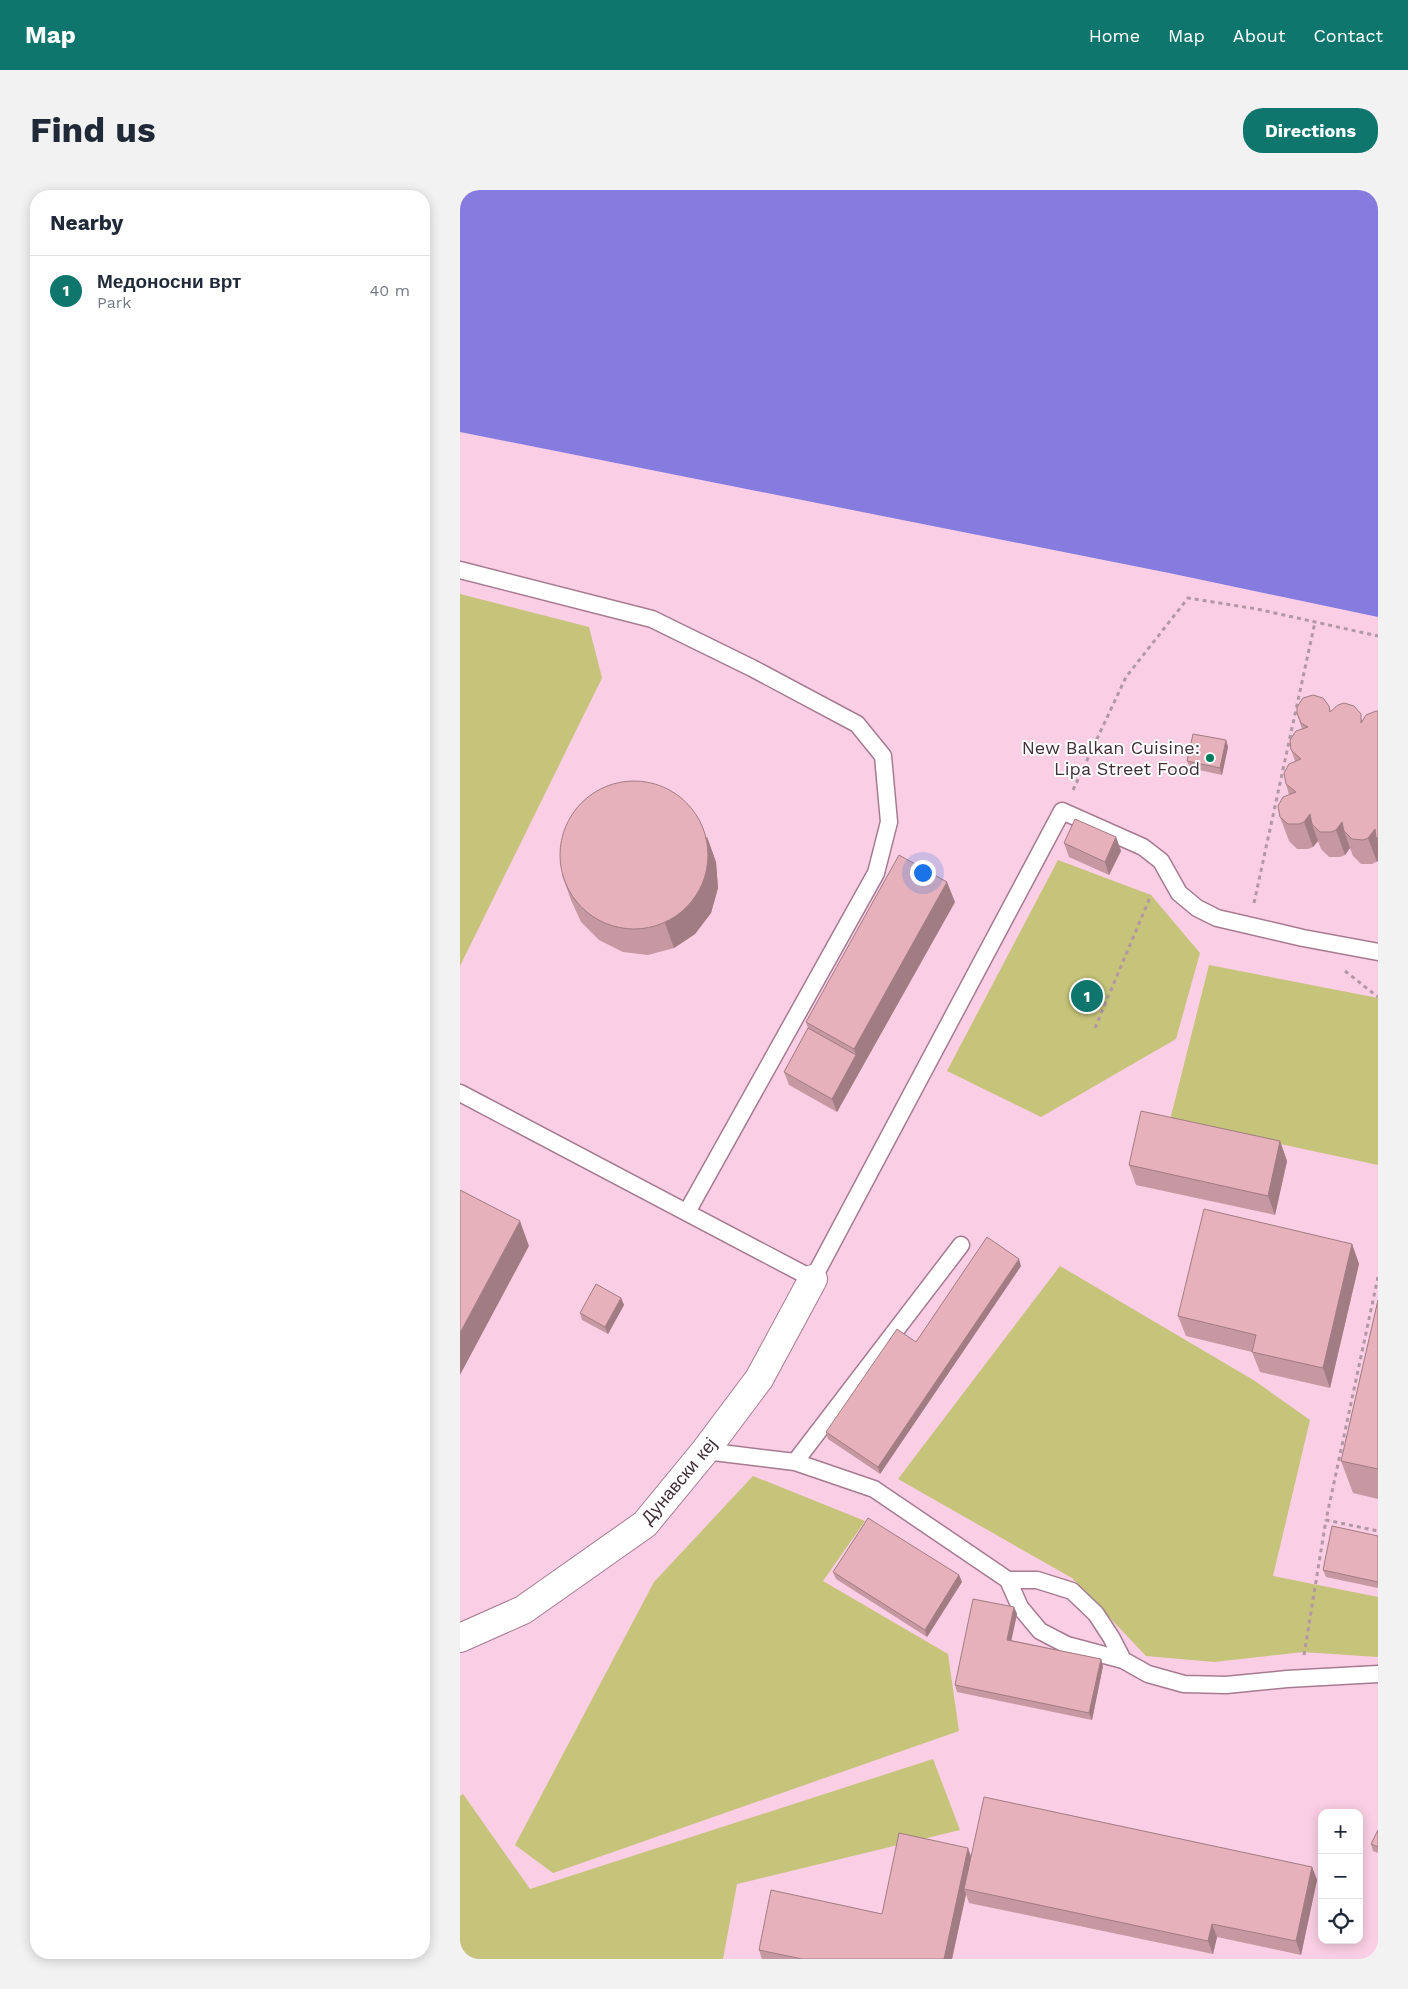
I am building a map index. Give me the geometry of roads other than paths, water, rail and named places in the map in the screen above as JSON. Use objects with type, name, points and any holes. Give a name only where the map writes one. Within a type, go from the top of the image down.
[{"type":"street","name":"Дунавски кеј","points":[[460,1638],[522,1610],[645,1524],[705,1451],[759,1379],[813,1279]]},
{"type":"lane","points":[[460,570],[652,619],[752,668],[857,724],[883,756],[889,822],[876,873],[687,1212]]},
{"type":"lane","points":[[460,1093],[813,1279],[1062,811],[1143,847],[1163,864],[1179,893],[1197,908],[1217,918],[1303,938],[1378,952]]},
{"type":"lane","points":[[794,1462],[961,1245]]},
{"type":"lane","points":[[705,1451],[794,1462],[874,1489],[1008,1580],[1020,1607],[1040,1632],[1067,1645],[1123,1660],[1148,1674],[1184,1684],[1226,1685],[1300,1678],[1378,1674]]},
{"type":"lane","points":[[1008,1580],[1037,1580],[1072,1591],[1096,1614],[1123,1660]]},
{"type":"place","name":"New Balkan Cuisine: Lipa Street Food","points":[[1210,758]]},
{"type":"place","name":"Медоносни врт","points":[[1087,996]]}]
